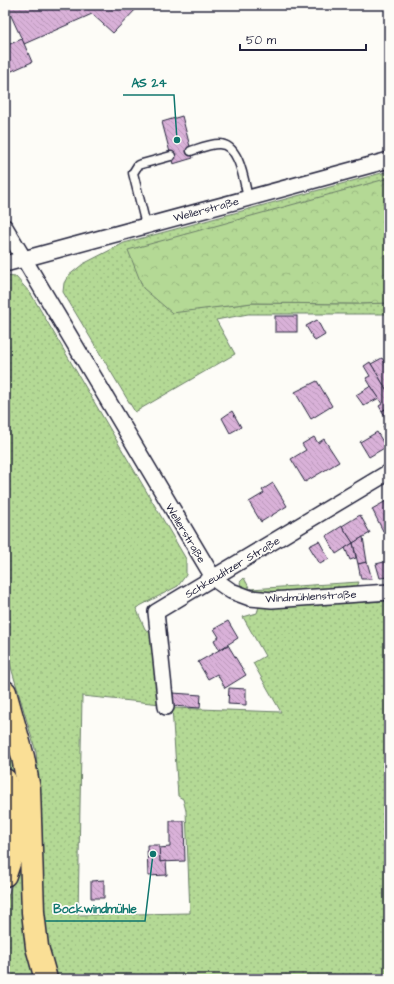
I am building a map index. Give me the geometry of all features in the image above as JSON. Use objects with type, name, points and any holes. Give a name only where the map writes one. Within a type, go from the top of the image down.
[{"type":"highway","points":[[5,692],[23,756],[29,789],[33,912],[37,947],[46,979]]},
{"type":"highway","points":[[5,780],[11,800],[11,857],[5,875]]},
{"type":"street","name":"Wellerstraße","points":[[5,264],[389,160]]},
{"type":"street","points":[[5,227],[24,260]]},
{"type":"street","name":"Wellerstraße","points":[[24,260],[214,579]]},
{"type":"street","name":"Schkeuditzer Straße","points":[[166,707],[156,612],[214,579],[389,472]]},
{"type":"street","name":"Windmühlenstraße","points":[[214,579],[232,592],[250,598],[272,600],[389,592]]},
{"type":"lane","points":[[191,150],[219,144],[230,148],[237,157],[248,198]]},
{"type":"lane","points":[[146,225],[133,173],[138,164],[171,156]]},
{"type":"green space","points":[[389,171],[389,179],[172,312],[252,303],[389,303],[389,314],[248,314],[216,320],[235,354],[135,412],[63,292],[64,283],[68,276],[83,264],[124,243]]},
{"type":"green space","points":[[389,178],[389,303],[252,303],[172,313],[143,288],[128,250]]},
{"type":"green space","points":[[5,276],[16,277],[31,294],[186,559],[186,575],[178,586],[136,608],[145,629],[153,635],[161,704],[82,696],[78,915],[190,913],[186,811],[183,799],[178,796],[172,708],[281,712],[253,663],[265,656],[243,617],[257,613],[260,603],[321,604],[389,601],[389,979],[53,979],[43,938],[40,861],[42,828],[36,752],[5,647]]},
{"type":"green space","points":[[244,578],[250,589],[359,582],[357,587],[266,595],[244,591],[240,582]]},
{"type":"green space","points":[[5,729],[20,779],[37,979],[5,979],[5,906],[18,865],[14,785],[5,755]]},
{"type":"building","points":[[6,5],[140,5],[113,33],[92,14],[24,44]]},
{"type":"building","points":[[22,39],[32,62],[5,74],[5,46]]},
{"type":"building","points":[[182,116],[193,158],[173,164],[162,122]]},
{"type":"building","points":[[275,316],[297,316],[297,332],[275,332]]},
{"type":"building","points":[[317,320],[325,335],[315,341],[306,326]]},
{"type":"building","points":[[382,358],[389,369],[389,394],[371,364]]},
{"type":"building","points":[[370,362],[389,394],[389,407],[382,411],[379,406],[382,404],[366,378],[370,376],[364,366]]},
{"type":"building","points":[[317,381],[332,406],[311,419],[295,392]]},
{"type":"building","points":[[371,386],[379,398],[364,406],[356,395]]},
{"type":"building","points":[[389,407],[389,423],[382,411]]},
{"type":"building","points":[[232,411],[241,427],[230,433],[222,418]]},
{"type":"building","points":[[389,423],[389,437],[383,426]]},
{"type":"building","points":[[377,432],[386,447],[369,457],[360,442]]},
{"type":"building","points":[[314,437],[318,443],[324,439],[339,462],[305,482],[291,459],[306,450],[302,444]]},
{"type":"building","points":[[273,483],[287,506],[261,522],[249,502],[264,493],[262,490]]},
{"type":"building","points":[[388,500],[389,531],[384,533],[372,509]]},
{"type":"building","points":[[360,515],[370,533],[353,543],[342,526]]},
{"type":"building","points":[[342,526],[353,543],[336,554],[326,536]]},
{"type":"building","points":[[363,537],[367,562],[358,564],[353,543]]},
{"type":"building","points":[[319,541],[329,559],[320,564],[309,546]]},
{"type":"building","points":[[353,543],[356,558],[350,560],[345,548]]},
{"type":"building","points":[[388,561],[389,577],[380,578],[376,564]]},
{"type":"building","points":[[367,562],[372,579],[361,579],[358,564]]},
{"type":"building","points":[[228,621],[238,638],[219,650],[214,640],[219,637],[214,629]]},
{"type":"building","points":[[228,645],[246,675],[225,688],[217,674],[208,679],[198,662]]},
{"type":"building","points":[[229,688],[246,689],[246,705],[228,704]]},
{"type":"building","points":[[173,693],[201,695],[200,708],[172,706]]},
{"type":"building","points":[[170,821],[184,821],[185,861],[160,862],[159,848],[170,847]]},
{"type":"building","points":[[147,845],[159,845],[160,862],[166,861],[167,875],[148,876]]},
{"type":"building","points":[[104,880],[104,898],[91,898],[91,881]]},
{"type":"place","name":"AS 24","points":[[177,140]]},
{"type":"place","name":"Bockwindmühle","points":[[153,854]]}]
